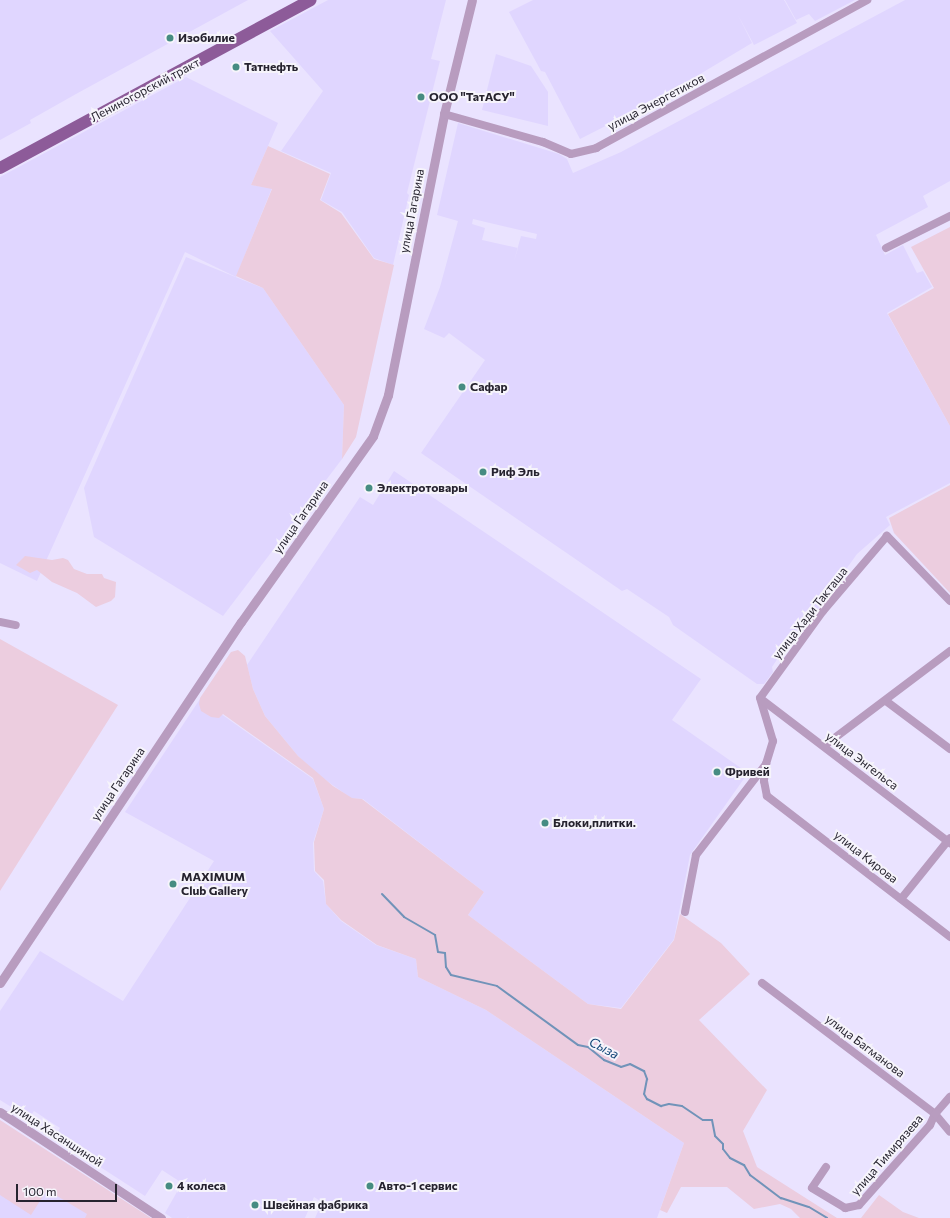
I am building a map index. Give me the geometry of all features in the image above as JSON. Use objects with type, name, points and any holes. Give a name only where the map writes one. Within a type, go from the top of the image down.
[{"type":"main road","name":"Лениногорский тракт","points":[[0,168],[311,0]]},
{"type":"street","name":"улица Гагарина","points":[[0,983],[241,622],[373,436],[388,395],[444,114],[472,0]]},
{"type":"street","name":"улица Энергетиков","points":[[444,114],[543,142],[571,154],[596,148],[867,0]]},
{"type":"street","points":[[886,248],[950,216]]},
{"type":"street","name":"улица Хади Такташа","points":[[760,698],[823,611],[887,536],[950,601]]},
{"type":"street","points":[[0,622],[16,625]]},
{"type":"street","points":[[824,746],[886,701],[950,651]]},
{"type":"street","points":[[685,912],[696,855],[766,764],[773,741],[760,698]]},
{"type":"street","name":"улица Энгельса","points":[[760,698],[949,840]]},
{"type":"street","points":[[886,701],[950,749]]},
{"type":"street","name":"улица Кирова","points":[[766,764],[764,781],[767,796],[950,937]]},
{"type":"street","points":[[901,898],[949,840]]},
{"type":"street","name":"улица Багманова","points":[[762,983],[935,1114],[950,1132]]},
{"type":"street","name":"улица Тимирязева","points":[[826,1167],[812,1188],[845,1208],[853,1208],[925,1131],[935,1114],[950,1097]]},
{"type":"street","name":"улица Хасаншиной","points":[[0,1112],[161,1218]]},
{"type":"shaded area","points":[[0,0],[248,0],[76,94],[30,120],[31,123],[0,140]]},
{"type":"shaded area","points":[[328,0],[446,0],[431,59],[440,61],[407,193],[409,195],[393,265],[374,258],[342,212],[321,200],[331,173],[281,151],[323,91],[270,31]]},
{"type":"shaded area","points":[[533,0],[784,0],[797,23],[754,45],[738,15],[752,43],[695,77],[696,80],[580,139],[545,72],[541,71],[509,12]]},
{"type":"shaded area","points":[[785,0],[855,0],[815,21],[809,14],[796,20]]},
{"type":"shaded area","points":[[905,0],[950,0],[950,181],[923,196],[928,207],[872,237],[876,235],[885,255],[903,245],[917,273],[923,271],[932,287],[887,313],[950,426],[950,483],[886,517],[890,525],[857,554],[816,611],[810,610],[772,667],[773,672],[764,684],[757,684],[673,625],[669,617],[627,589],[622,591],[421,453],[485,360],[449,333],[444,338],[424,329],[440,287],[458,221],[437,215],[458,123],[559,154],[567,159],[573,173],[621,152]],"holes":[[[473,219],[537,234],[536,239],[521,236],[518,248],[482,240],[485,228],[472,224]]]},
{"type":"shaded area","points":[[496,54],[531,66],[548,92],[548,126],[482,110]]},
{"type":"shaded area","points":[[186,77],[278,123],[251,185],[272,188],[236,277],[185,252],[37,581],[0,563],[0,177]]},
{"type":"shaded area","points":[[268,146],[330,174],[320,200],[341,213],[374,259],[394,265],[356,437],[342,459],[344,405],[263,288],[236,276],[272,189],[251,185]]},
{"type":"shaded area","points":[[950,227],[950,426],[888,314],[934,288],[911,247]]},
{"type":"shaded area","points":[[186,257],[263,288],[344,405],[342,459],[223,616],[94,537],[84,488]]},
{"type":"shaded area","points":[[394,471],[701,679],[672,720],[748,773],[690,855],[674,939],[621,1008],[588,1004],[468,915],[484,892],[363,799],[351,798],[317,774],[298,756],[265,716],[253,689],[247,665],[360,497],[373,505]]},
{"type":"shaded area","points":[[950,485],[950,593],[894,533],[889,518]]},
{"type":"shaded area","points":[[25,556],[52,560],[63,558],[68,560],[74,569],[87,574],[102,574],[104,578],[116,582],[115,597],[111,601],[96,607],[77,593],[52,582],[37,570],[30,573],[16,565]]},
{"type":"shaded area","points":[[0,639],[118,705],[0,891]]},
{"type":"shaded area","points":[[238,650],[245,656],[253,689],[265,716],[298,756],[333,786],[352,798],[362,799],[484,892],[468,915],[588,1004],[621,1009],[674,940],[680,914],[721,943],[750,974],[699,1020],[767,1090],[743,1131],[757,1167],[837,1218],[800,1218],[791,1209],[780,1204],[754,1209],[727,1187],[681,1187],[667,1213],[660,1210],[684,1143],[486,1010],[418,977],[416,959],[377,945],[341,920],[326,904],[324,880],[315,871],[314,842],[324,809],[313,778],[223,714],[219,718],[211,717],[201,711],[199,704],[200,698],[231,652]]},
{"type":"shaded area","points":[[200,699],[313,779],[324,809],[313,843],[314,871],[323,881],[326,904],[341,921],[376,945],[416,959],[418,977],[486,1010],[684,1143],[657,1218],[315,1218],[322,1202],[314,1197],[305,1218],[188,1218],[189,1216],[187,1218],[172,1218],[165,1213],[182,1183],[162,1170],[145,1196],[54,1137],[60,1128],[34,1111],[29,1118],[0,1100],[0,1011],[40,951],[123,1001],[214,861],[125,812]]},
{"type":"shaded area","points":[[0,1120],[151,1218],[85,1218],[87,1214],[47,1190],[31,1215],[0,1195]]},
{"type":"shaded area","points":[[0,1149],[109,1218],[0,1218]]},
{"type":"shaded area","points":[[879,1195],[903,1212],[919,1218],[861,1218]]},
{"type":"waterway","name":"Сыза","points":[[382,894],[404,917],[435,935],[438,952],[445,953],[446,967],[451,975],[497,986],[578,1045],[588,1047],[604,1060],[621,1067],[630,1064],[644,1071],[647,1079],[644,1094],[647,1099],[661,1106],[669,1104],[682,1106],[703,1120],[712,1120],[715,1136],[723,1144],[723,1149],[730,1158],[744,1165],[750,1175],[781,1198],[809,1207],[827,1218]]},
{"type":"place","name":"Изобилие","points":[[170,38]]},
{"type":"place","name":"Татнефть","points":[[236,67]]},
{"type":"place","name":"ООО \"ТатАСУ\"","points":[[421,97]]},
{"type":"place","name":"Сафар","points":[[462,387]]},
{"type":"place","name":"Риф Эль","points":[[483,472]]},
{"type":"place","name":"Электротовары","points":[[369,488]]},
{"type":"place","name":"Фривей","points":[[717,772]]},
{"type":"place","name":"Блоки,плитки.","points":[[545,823]]},
{"type":"place","name":"MAXIMUM Club Gallery","points":[[173,884]]},
{"type":"place","name":"4 колеса","points":[[169,1186]]},
{"type":"place","name":"Авто-1 сервис","points":[[370,1186]]},
{"type":"place","name":"Швейная фабрика","points":[[255,1205]]}]
